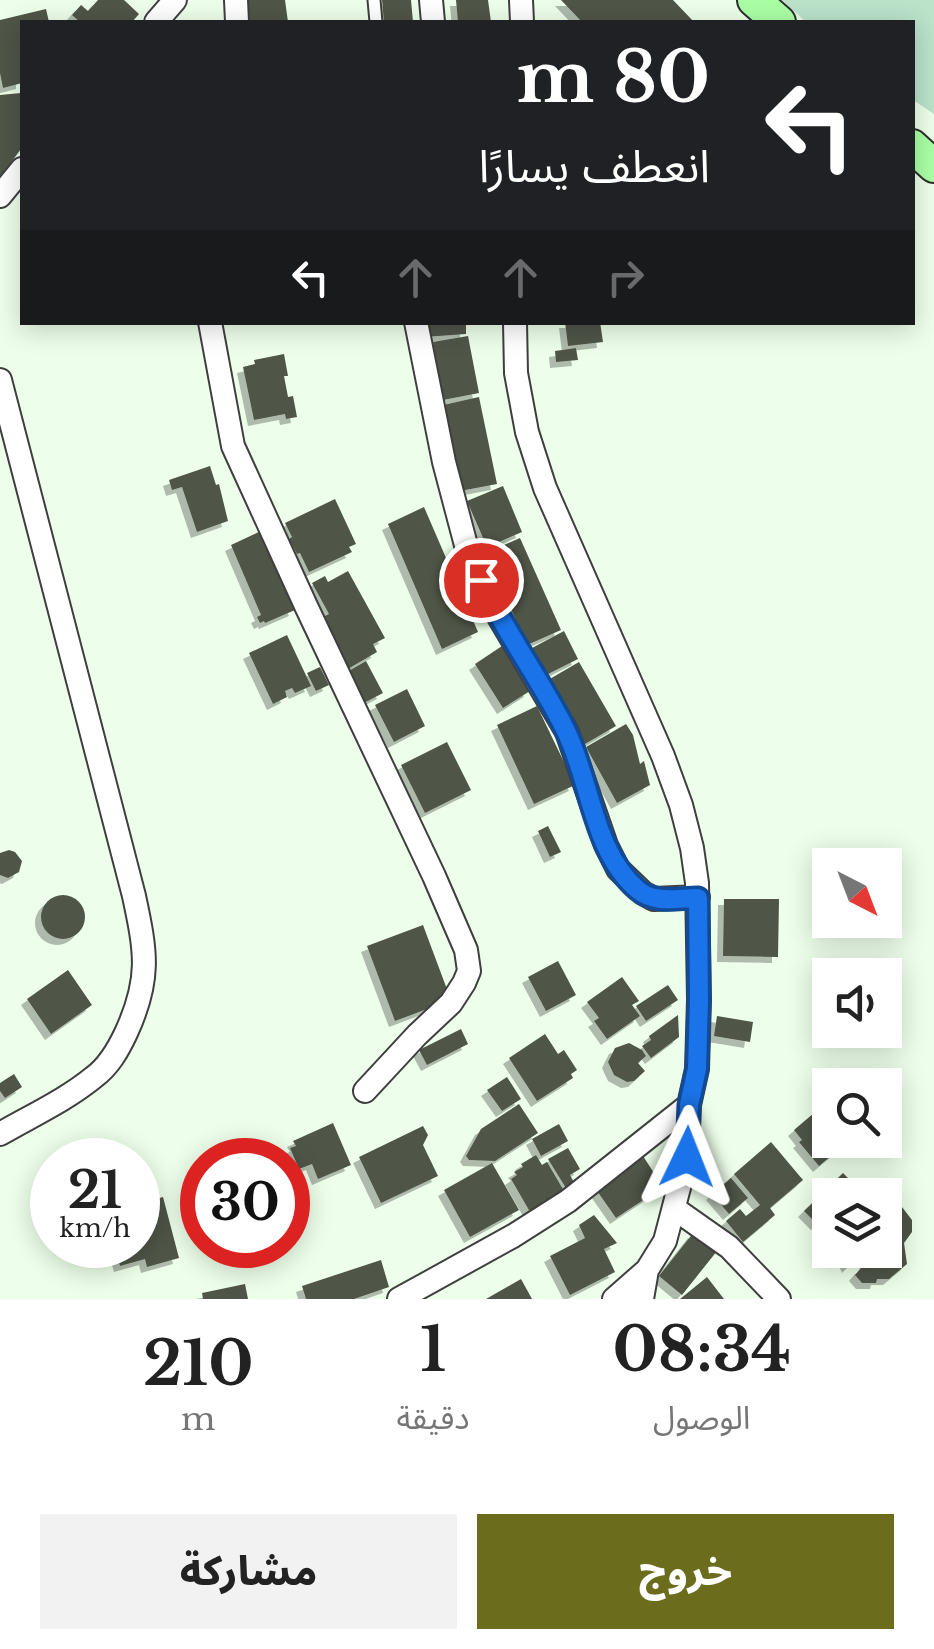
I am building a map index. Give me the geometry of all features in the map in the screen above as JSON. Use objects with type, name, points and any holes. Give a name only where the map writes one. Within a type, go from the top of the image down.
[{"type":"main road","points":[[754,0],[778,20]]},
{"type":"main road","points":[[915,149],[934,166]]},
{"type":"street","points":[[158,20],[174,0]]},
{"type":"street","points":[[0,196],[20,171]]},
{"type":"street","points":[[211,325],[233,446],[466,950],[468,971],[452,1003],[365,1092]]},
{"type":"street","points":[[417,325],[444,462],[467,549],[496,612],[567,732],[606,845],[618,869],[642,894],[654,899],[698,898]]},
{"type":"street","points":[[515,325],[516,373],[527,432],[539,469],[578,568],[638,698],[681,805],[692,848],[698,898],[697,1069],[689,1105],[687,1157],[675,1209],[665,1241],[648,1270],[642,1299]]},
{"type":"street","points":[[0,380],[87,709],[144,946],[144,980],[138,1006],[115,1055],[97,1076],[0,1134]]},
{"type":"street","points":[[399,1299],[568,1201],[689,1105]]},
{"type":"street","points":[[675,1209],[729,1247],[779,1299]]},
{"type":"street","points":[[614,1299],[648,1270]]},
{"type":"green space","points":[[782,0],[934,0],[934,114],[915,101],[915,20],[804,20]]},
{"type":"building","points":[[98,0],[124,0],[139,14],[134,20],[78,20],[72,15],[81,5],[88,11]]},
{"type":"building","points":[[246,0],[285,0],[288,20],[247,20]]},
{"type":"building","points":[[382,0],[411,0],[413,20],[384,20]]},
{"type":"building","points":[[456,0],[488,0],[491,20],[458,20]]},
{"type":"building","points":[[561,0],[673,0],[692,20],[580,20]]},
{"type":"building","points":[[46,9],[49,20],[20,20],[20,84],[3,88],[0,73],[0,20]]},
{"type":"building","points":[[20,93],[20,150],[0,177],[0,95]]},
{"type":"building","points":[[424,325],[466,325],[466,334],[424,337]]},
{"type":"building","points":[[565,325],[600,325],[603,342],[568,346]]},
{"type":"building","points":[[468,336],[479,393],[443,400],[433,342]]},
{"type":"building","points":[[576,348],[578,360],[556,362],[555,351]]},
{"type":"building","points":[[284,354],[288,397],[293,396],[297,417],[286,419],[285,414],[254,420],[243,367],[255,364],[254,360]]},
{"type":"building","points":[[479,397],[497,484],[460,491],[443,405]]},
{"type":"building","points":[[210,466],[228,521],[197,532],[182,487],[172,490],[169,480]]},
{"type":"building","points":[[503,486],[522,532],[487,547],[467,501]]},
{"type":"building","points":[[335,499],[356,544],[349,547],[352,552],[309,572],[289,539],[292,537],[285,523]]},
{"type":"building","points":[[424,507],[478,632],[442,649],[388,524]]},
{"type":"building","points":[[261,531],[295,610],[265,623],[257,617],[261,615],[231,545]]},
{"type":"building","points":[[520,538],[561,630],[527,645],[486,553]]},
{"type":"building","points":[[348,571],[385,638],[373,644],[377,652],[341,673],[321,618],[329,614],[312,583],[325,576],[328,582]]},
{"type":"building","points":[[564,631],[578,659],[546,675],[532,648]]},
{"type":"building","points":[[287,635],[311,686],[295,693],[292,688],[285,691],[287,697],[273,704],[249,653]]},
{"type":"building","points":[[502,646],[530,691],[503,708],[475,664]]},
{"type":"building","points":[[366,661],[383,693],[360,705],[345,673]]},
{"type":"building","points":[[579,662],[616,726],[585,744],[548,680]]},
{"type":"building","points":[[320,667],[329,685],[316,691],[307,673]]},
{"type":"building","points":[[407,689],[425,726],[394,742],[375,705]]},
{"type":"building","points":[[537,706],[575,785],[534,804],[497,725]]},
{"type":"building","points":[[626,724],[640,764],[644,761],[650,785],[617,803],[586,747]]},
{"type":"building","points":[[447,742],[471,790],[425,813],[401,765]]},
{"type":"building","points":[[548,826],[561,852],[550,857],[538,831]]},
{"type":"building","points":[[9,850],[22,861],[19,872],[8,878],[0,875],[0,853]]},
{"type":"building","points":[[63,895],[79,901],[85,917],[79,933],[63,939],[47,933],[41,917],[47,901]]},
{"type":"building","points":[[724,899],[779,899],[778,957],[723,956]]},
{"type":"building","points":[[423,925],[451,1000],[395,1021],[367,946]]},
{"type":"building","points":[[558,961],[576,995],[546,1011],[528,977]]},
{"type":"building","points":[[68,970],[92,1005],[51,1034],[27,999]]},
{"type":"building","points":[[622,977],[639,1001],[632,1005],[640,1016],[607,1039],[587,1002]]},
{"type":"building","points":[[668,985],[678,1000],[646,1021],[636,1006]]},
{"type":"building","points":[[678,1015],[679,1037],[651,1058],[642,1046],[651,1040],[649,1036]]},
{"type":"building","points":[[717,1016],[753,1022],[750,1042],[714,1036]]},
{"type":"building","points":[[461,1029],[468,1044],[427,1065],[419,1050]]},
{"type":"building","points":[[545,1034],[558,1054],[564,1050],[577,1070],[571,1074],[573,1078],[537,1101],[509,1058]]},
{"type":"building","points":[[629,1043],[646,1056],[638,1063],[645,1071],[627,1082],[614,1075],[608,1062],[615,1048]]},
{"type":"building","points":[[14,1074],[22,1087],[5,1098],[0,1083]]},
{"type":"building","points":[[507,1077],[521,1099],[502,1111],[487,1090]]},
{"type":"building","points":[[519,1104],[538,1133],[495,1161],[469,1160],[466,1156],[481,1129]]},
{"type":"building","points":[[812,1115],[812,1158],[799,1142],[802,1140],[794,1130]]},
{"type":"building","points":[[333,1123],[351,1165],[318,1179],[310,1165],[310,1138],[300,1138]]},
{"type":"building","points":[[559,1124],[568,1141],[541,1156],[532,1139]]},
{"type":"building","points":[[423,1126],[428,1135],[423,1145],[438,1176],[381,1203],[359,1157]]},
{"type":"building","points":[[771,1142],[803,1180],[770,1208],[775,1215],[743,1242],[726,1221],[740,1209],[746,1216],[760,1205],[734,1174]]},
{"type":"building","points":[[568,1148],[580,1169],[570,1175],[577,1188],[569,1193],[548,1159]]},
{"type":"building","points":[[536,1155],[542,1165],[547,1162],[567,1196],[533,1217],[511,1179],[523,1167],[521,1164]]},
{"type":"building","points":[[643,1156],[663,1187],[616,1218],[595,1188]]},
{"type":"building","points":[[812,1158],[829,1158],[819,1166]]},
{"type":"building","points":[[492,1163],[519,1210],[470,1237],[444,1190]]},
{"type":"building","points":[[731,1178],[748,1198],[729,1214],[712,1194]]},
{"type":"building","points":[[163,1197],[179,1258],[160,1263]]},
{"type":"building","points":[[812,1203],[812,1219],[804,1211]]},
{"type":"building","points":[[902,1207],[912,1220],[912,1232],[904,1243],[907,1264],[889,1279],[877,1279],[876,1283],[862,1283],[855,1275],[861,1268],[902,1268]]},
{"type":"building","points":[[594,1215],[617,1243],[604,1249],[615,1272],[570,1295],[550,1256],[585,1238],[579,1225]]},
{"type":"building","points":[[694,1232],[717,1251],[682,1295],[659,1276]]},
{"type":"building","points":[[381,1260],[389,1287],[354,1299],[306,1299],[302,1286]]},
{"type":"building","points":[[707,1277],[724,1299],[680,1299]]},
{"type":"building","points":[[521,1279],[532,1299],[486,1299]]},
{"type":"building","points":[[245,1284],[248,1299],[203,1299],[202,1293]]},
{"type":"route","points":[[481,580],[567,732],[618,869],[642,894],[654,899],[698,898],[697,1069],[689,1105],[687,1157]]}]
